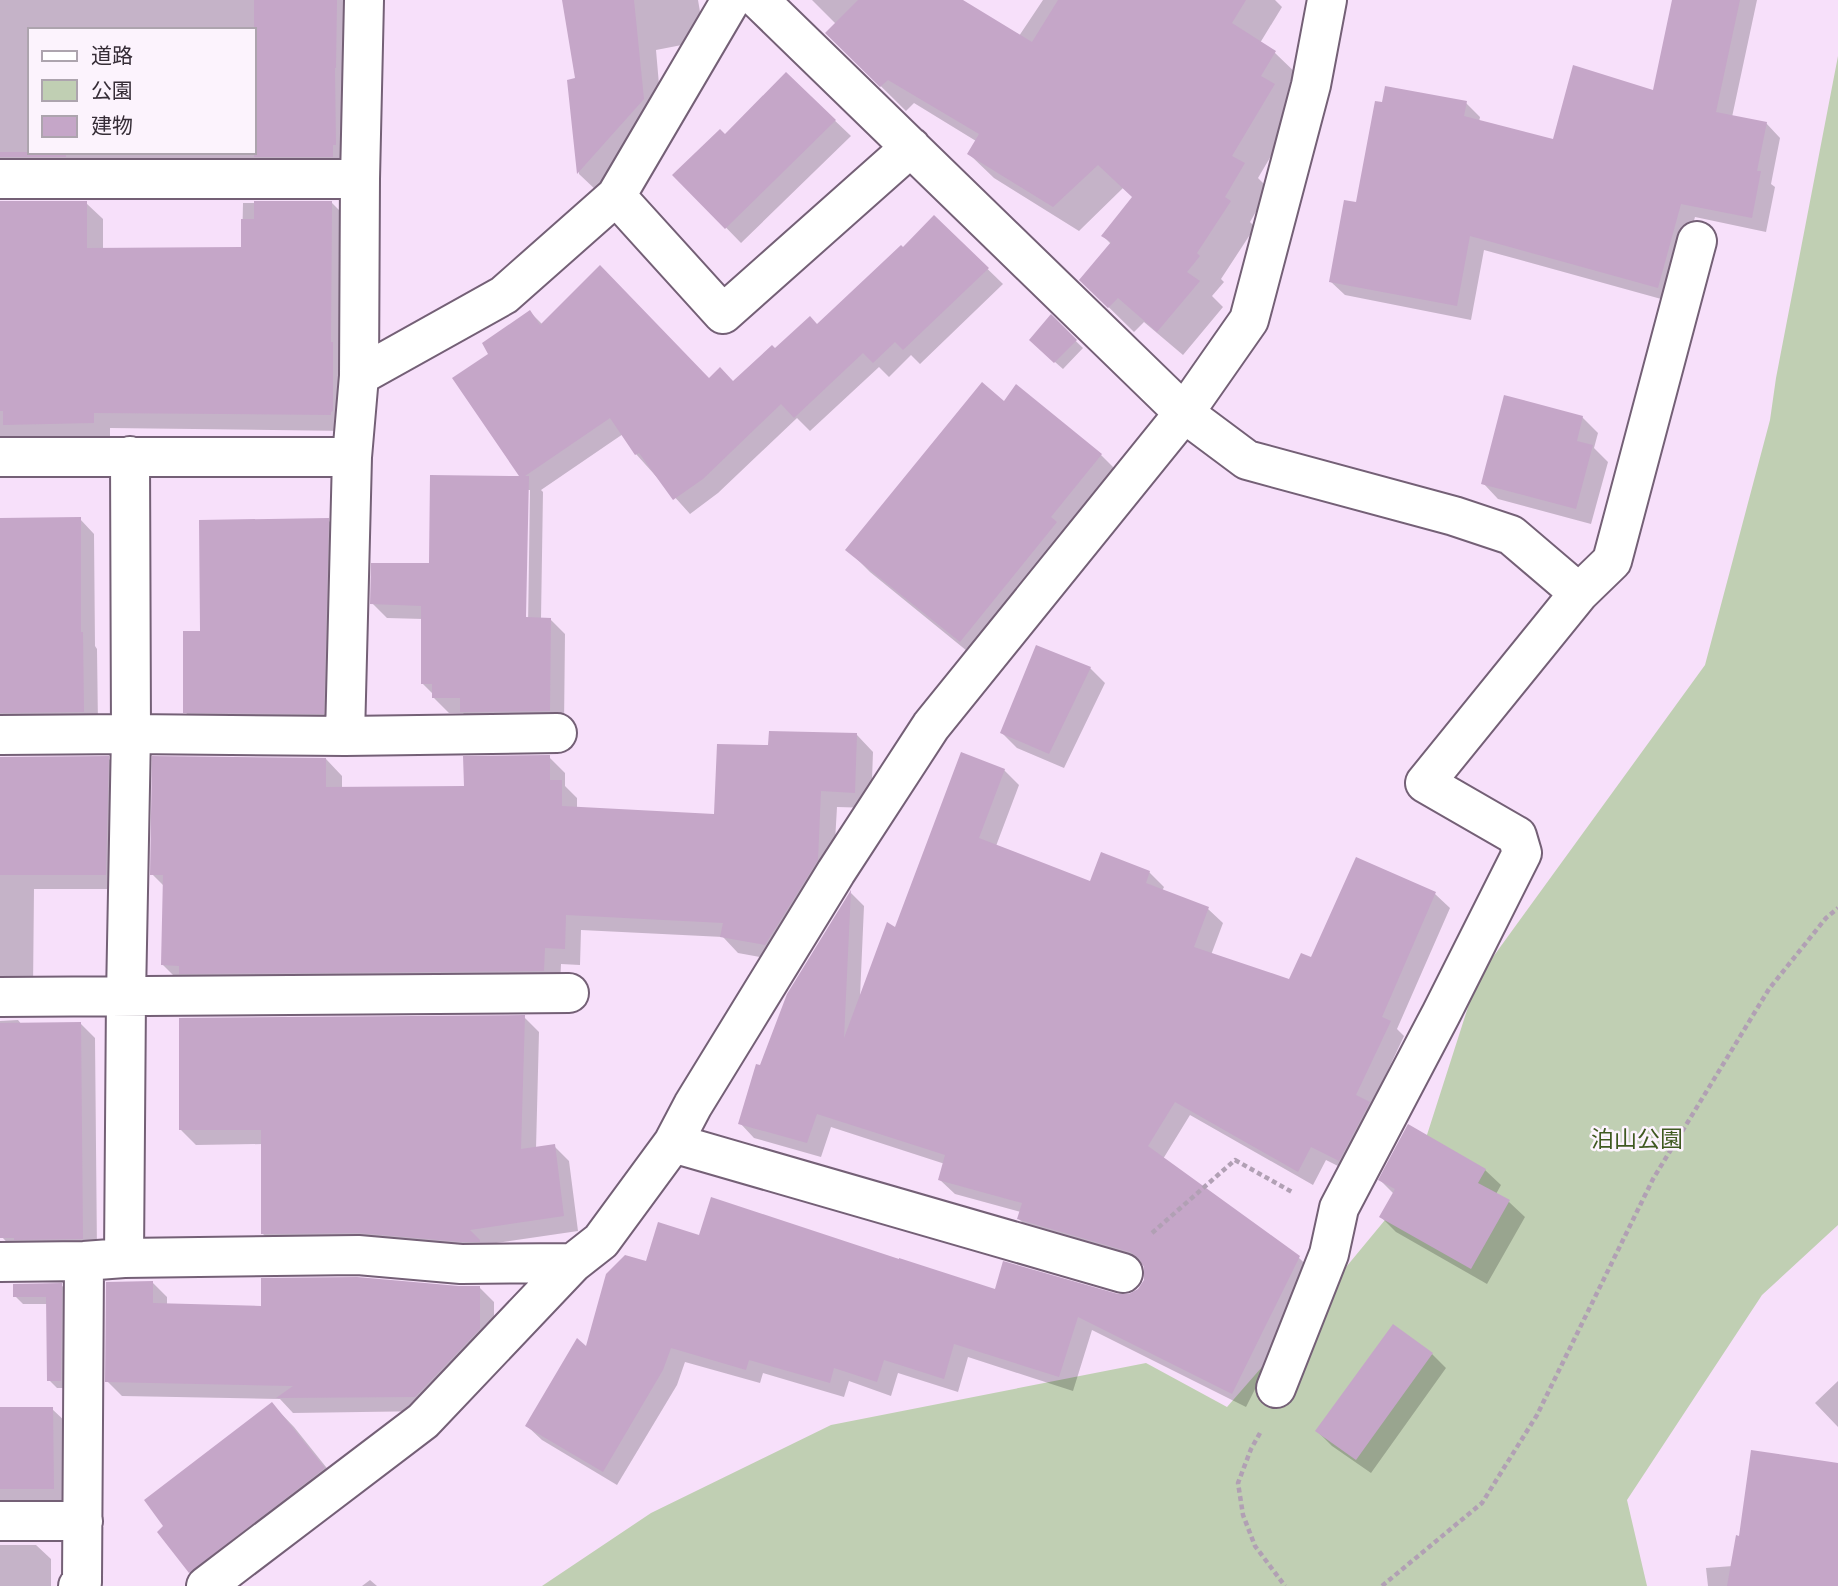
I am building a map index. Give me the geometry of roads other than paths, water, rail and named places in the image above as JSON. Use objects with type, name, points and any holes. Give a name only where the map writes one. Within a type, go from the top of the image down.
[{"type":"street","points":[[345,736],[352,457],[359,376],[364,0]]},
{"type":"street","points":[[359,376],[504,295],[616,196],[730,0]]},
{"type":"street","points":[[759,0],[1184,413],[1247,460],[1454,516],[1511,535],[1579,593]]},
{"type":"street","points":[[206,1586],[423,1421],[573,1263],[601,1241],[673,1143],[693,1105],[836,872],[931,726],[1184,413],[1249,320],[1311,85],[1327,0]]},
{"type":"street","points":[[616,196],[723,313],[911,147]]},
{"type":"street","points":[[0,179],[360,179]]},
{"type":"street","points":[[1276,1388],[1329,1254],[1339,1208],[1522,853],[1517,836],[1425,783],[1579,593],[1612,561],[1697,241]]},
{"type":"street","points":[[124,1258],[131,734],[130,456]]},
{"type":"street","points":[[0,457],[352,457]]},
{"type":"street","points":[[0,735],[345,736],[557,733]]},
{"type":"street","points":[[0,997],[569,993]]},
{"type":"street","points":[[673,1143],[1123,1273]]},
{"type":"street","points":[[0,1262],[358,1255],[461,1264],[573,1263]]},
{"type":"street","points":[[78,1586],[82,1582],[84,1261]]},
{"type":"street","points":[[0,1521],[83,1521]]},
{"type":"park label","name":"泊山公園","points":[[1637,1138]]}]
